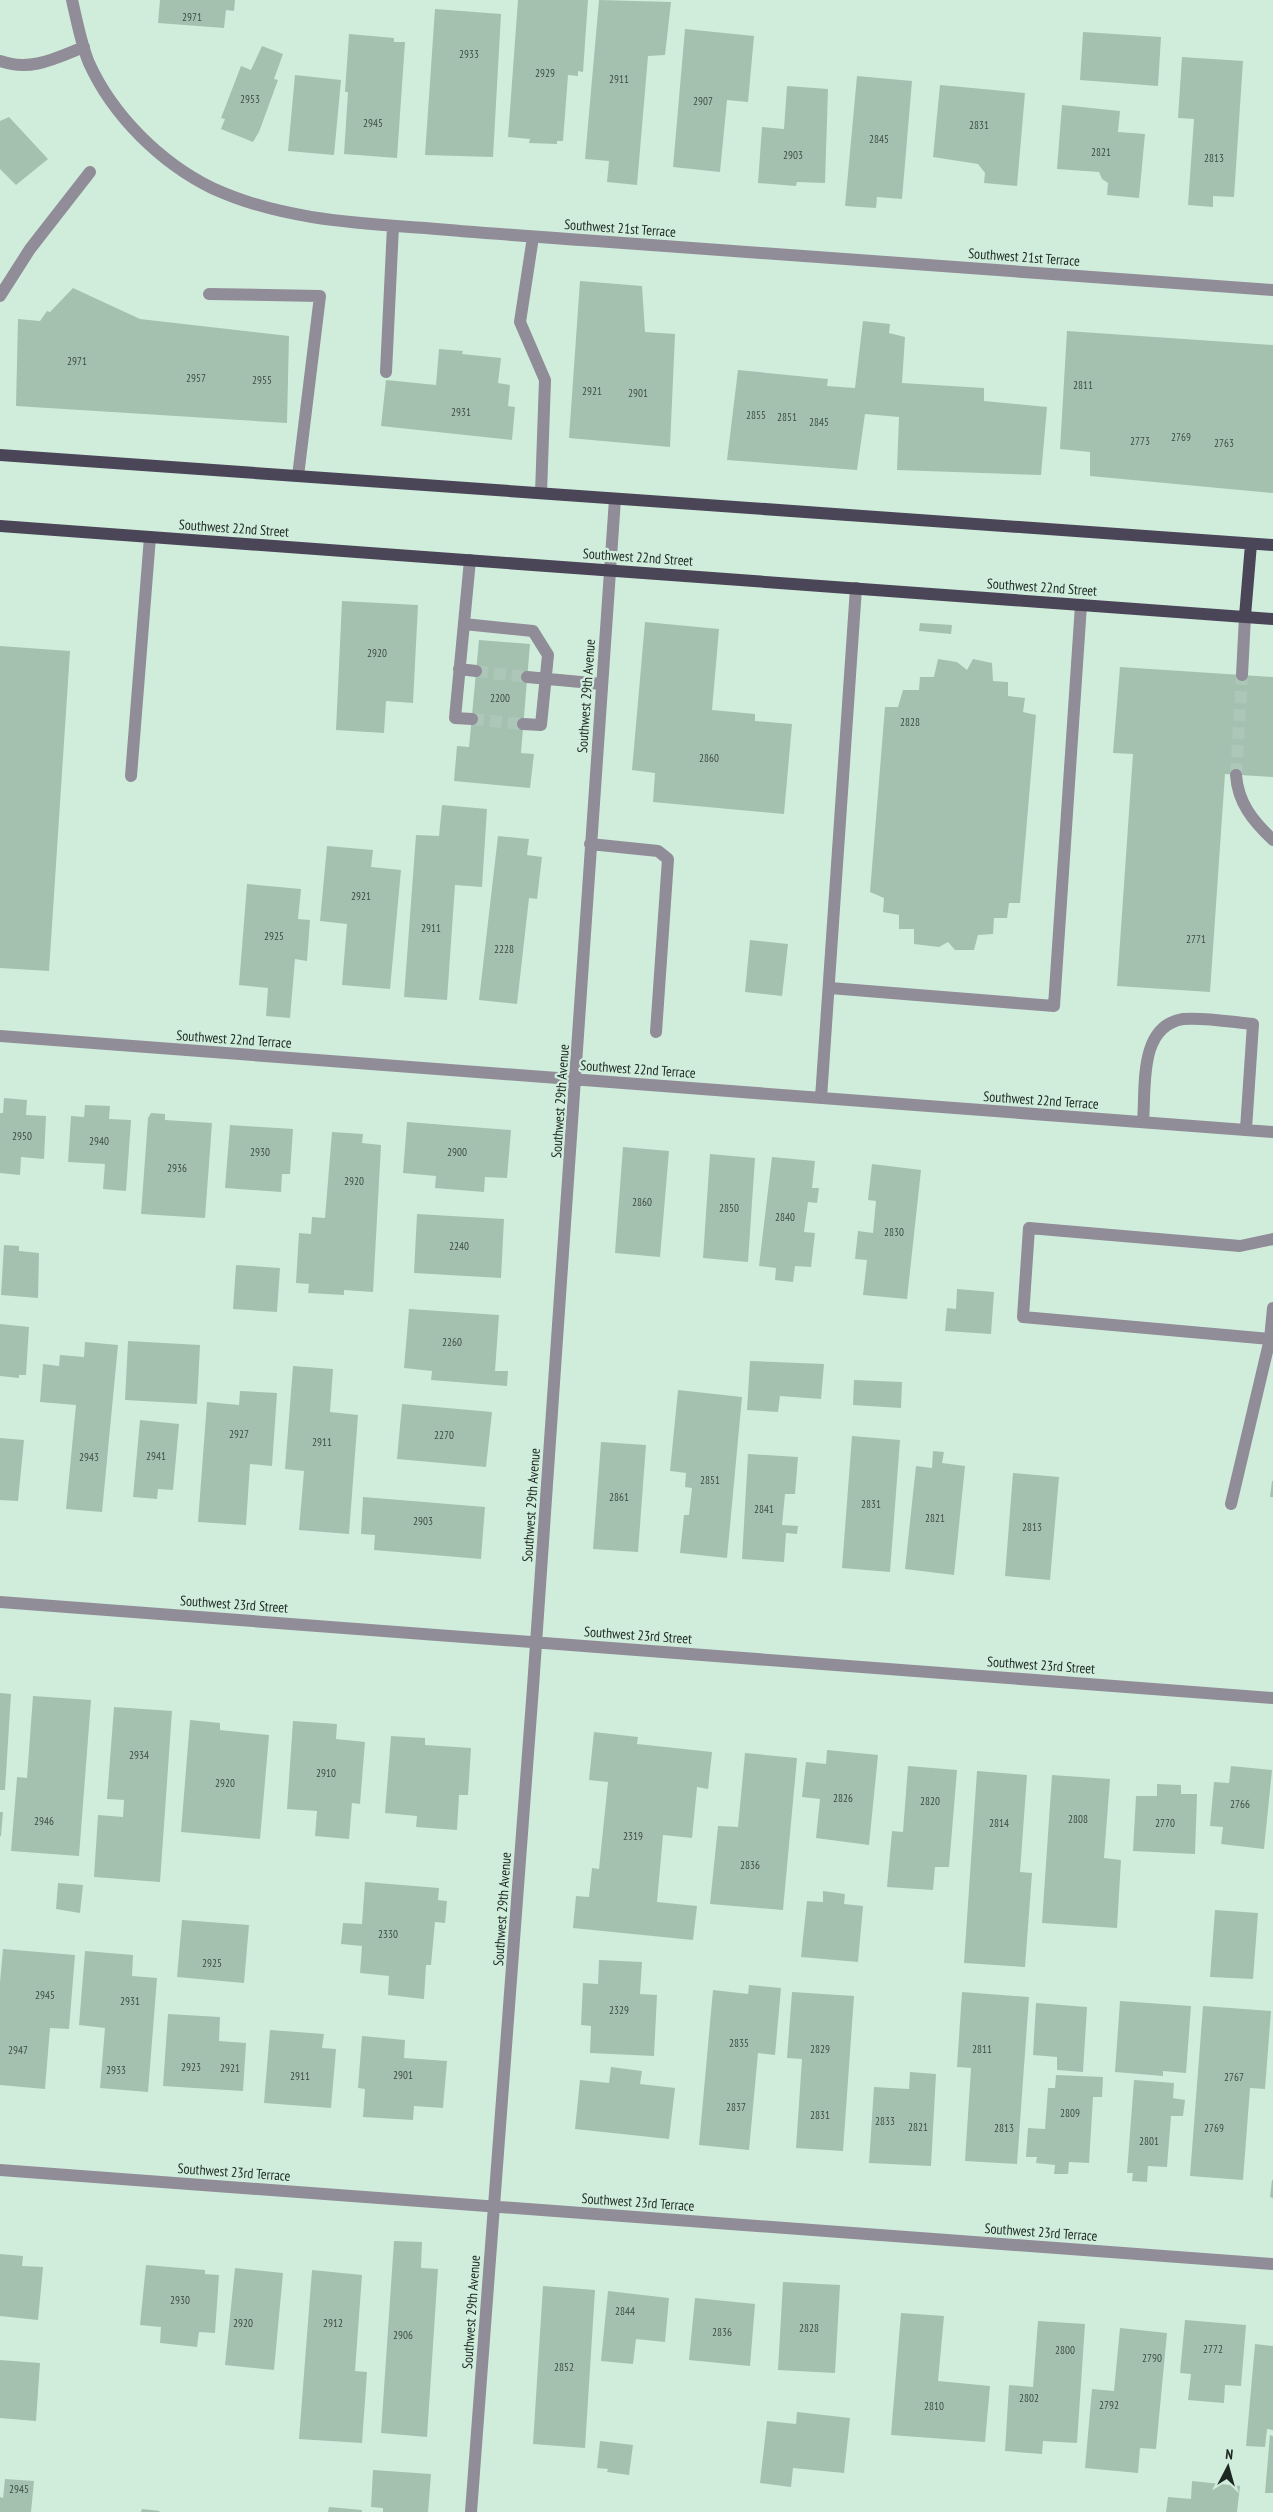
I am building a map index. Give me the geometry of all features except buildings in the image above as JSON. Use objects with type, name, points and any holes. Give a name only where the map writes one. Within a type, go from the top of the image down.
[{"type":"main road","points":[[0,455],[1273,545]]},
{"type":"main road","name":"Southwest 22nd Street","points":[[0,526],[1273,619]]},
{"type":"main road","points":[[1245,616],[1251,544]]},
{"type":"street","name":"Southwest 21st Terrace","points":[[72,0],[89,63],[107,95],[130,125],[155,150],[204,183],[251,202],[289,214],[393,226],[533,237],[1273,290]]},
{"type":"street","points":[[0,61],[12,66],[38,65],[84,46]]},
{"type":"street","points":[[0,296],[30,249],[90,172]]},
{"type":"street","points":[[386,372],[393,226]]},
{"type":"street","points":[[533,237],[520,322],[545,380],[541,493]]},
{"type":"street","points":[[209,294],[320,296],[298,476]]},
{"type":"street","name":"Southwest 29th Avenue","points":[[471,2512],[536,1642],[615,499]]},
{"type":"street","points":[[131,776],[150,537]]},
{"type":"street","points":[[470,560],[454,718],[472,719]]},
{"type":"street","points":[[821,1098],[856,588]]},
{"type":"street","points":[[830,988],[1054,1006],[1081,604]]},
{"type":"street","points":[[1242,675],[1245,616]]},
{"type":"street","points":[[464,624],[533,631],[548,655],[541,725],[523,724]]},
{"type":"street","points":[[459,669],[476,671]]},
{"type":"street","points":[[528,677],[602,684]]},
{"type":"street","points":[[1236,775],[1237,789],[1244,806],[1257,824],[1273,840]]},
{"type":"street","points":[[590,844],[658,851],[668,859],[656,1032]]},
{"type":"street","points":[[1143,1122],[1149,1052],[1154,1036],[1166,1024],[1183,1019],[1253,1024],[1246,1129]]},
{"type":"street","name":"Southwest 22nd Terrace","points":[[0,1036],[1273,1132]]},
{"type":"street","points":[[1270,1339],[1023,1317],[1029,1228],[1240,1246],[1273,1239]]},
{"type":"street","points":[[1232,1504],[1270,1339],[1273,1308]]},
{"type":"street","name":"Southwest 23rd Street","points":[[0,1602],[1273,1698]]},
{"type":"street","name":"Southwest 23rd Terrace","points":[[0,2170],[1273,2264]]},
{"type":"tunnel","points":[[476,671],[527,677]]},
{"type":"tunnel","points":[[1236,775],[1242,675]]},
{"type":"tunnel","points":[[472,719],[523,724]]}]
